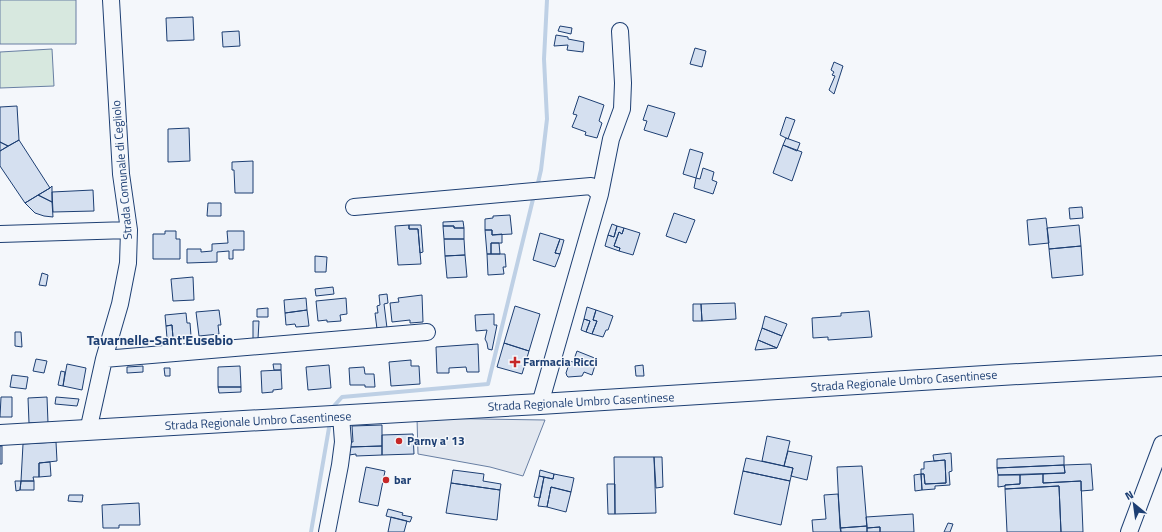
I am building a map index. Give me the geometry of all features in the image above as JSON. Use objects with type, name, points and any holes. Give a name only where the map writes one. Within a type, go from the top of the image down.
[{"type":"main road","name":"Strada Regionale Umbro Casentinese","points":[[0,435],[341,416],[1162,366]]},
{"type":"street","name":"Strada Comunale di Cegliolo","points":[[88,431],[104,359],[120,304],[128,263],[129,230],[121,174],[111,0]]},
{"type":"street","points":[[540,404],[600,194],[611,139],[622,109],[623,83],[620,31]]},
{"type":"street","points":[[354,207],[591,186],[600,194]]},
{"type":"street","points":[[0,234],[129,230]]},
{"type":"street","points":[[104,359],[427,332]]},
{"type":"street","points":[[327,532],[343,442],[341,416]]},
{"type":"street","points":[[1129,532],[1162,444]]},
{"type":"shaded area","points":[[0,0],[76,0],[76,44],[0,44]]},
{"type":"shaded area","points":[[52,49],[54,86],[0,88],[0,52]]},
{"type":"shaded area","points":[[417,418],[545,420],[523,476],[490,467],[418,454]]},
{"type":"building","points":[[193,17],[194,40],[167,41],[166,18]]},
{"type":"building","points":[[560,26],[572,28],[571,34],[558,31]]},
{"type":"building","points":[[239,31],[240,46],[223,47],[222,32]]},
{"type":"building","points":[[556,35],[584,42],[583,52],[567,50],[568,45],[554,46]]},
{"type":"building","points":[[695,48],[706,51],[702,67],[690,64]]},
{"type":"building","points":[[834,62],[843,66],[834,94],[829,90],[835,76],[832,75],[834,72],[831,70]]},
{"type":"building","points":[[579,96],[604,105],[599,121],[602,123],[597,138],[585,135],[586,132],[572,127],[577,115],[573,114]]},
{"type":"building","points":[[648,105],[675,113],[667,137],[644,130],[647,121],[643,120]]},
{"type":"building","points":[[17,106],[19,140],[8,146],[0,142],[0,107]]},
{"type":"building","points":[[786,117],[795,120],[788,139],[780,135]]},
{"type":"building","points":[[189,128],[190,161],[168,162],[168,129]]},
{"type":"building","points":[[786,138],[800,143],[797,151],[783,145]]},
{"type":"building","points":[[19,140],[50,188],[25,203],[0,166],[0,151]]},
{"type":"building","points":[[0,142],[8,146],[0,151]]},
{"type":"building","points":[[783,145],[802,152],[792,181],[773,173]]},
{"type":"building","points":[[690,149],[703,153],[696,178],[683,174]]},
{"type":"building","points":[[253,161],[253,193],[235,193],[234,170],[232,170],[232,162]]},
{"type":"building","points":[[703,168],[714,172],[712,180],[717,182],[713,194],[694,188],[696,178],[700,179]]},
{"type":"building","points":[[52,186],[52,202],[38,195],[50,188]]},
{"type":"building","points":[[93,190],[94,211],[53,212],[52,192]]},
{"type":"building","points":[[38,195],[52,202],[53,217],[35,213],[25,203]]},
{"type":"building","points":[[208,203],[221,203],[221,216],[207,216]]},
{"type":"building","points":[[1082,207],[1083,218],[1070,219],[1069,208]]},
{"type":"building","points":[[674,213],[695,220],[686,243],[666,236]]},
{"type":"building","points":[[510,215],[512,234],[492,235],[492,230],[485,230],[485,219],[493,218],[493,216]]},
{"type":"building","points":[[1046,218],[1049,243],[1029,245],[1027,220]]},
{"type":"building","points":[[463,221],[464,228],[443,226],[443,222]]},
{"type":"building","points":[[612,224],[617,226],[614,237],[608,235]]},
{"type":"building","points":[[409,225],[421,225],[423,252],[420,253],[418,229],[409,229]]},
{"type":"building","points":[[409,225],[409,229],[418,229],[421,264],[398,265],[395,226]]},
{"type":"building","points":[[1079,225],[1081,246],[1049,249],[1047,228]]},
{"type":"building","points":[[443,226],[464,228],[464,239],[444,239]]},
{"type":"building","points":[[617,226],[624,228],[622,234],[619,232],[614,246],[620,248],[619,251],[605,246],[608,235],[614,237]]},
{"type":"building","points":[[624,228],[640,233],[633,255],[619,251],[620,248],[614,246],[619,232],[622,234]]},
{"type":"building","points":[[485,230],[492,230],[492,235],[502,234],[502,243],[491,243],[491,254],[487,254]]},
{"type":"building","points":[[165,231],[176,231],[176,239],[180,239],[180,259],[153,259],[153,234],[165,234]]},
{"type":"building","points":[[227,231],[244,231],[244,250],[233,250],[233,259],[229,259],[229,251],[217,252],[217,262],[187,263],[187,249],[201,249],[201,252],[212,251],[212,244],[228,243]]},
{"type":"building","points":[[540,233],[560,239],[555,253],[560,254],[555,267],[533,260]]},
{"type":"building","points":[[444,239],[464,239],[465,255],[445,256]]},
{"type":"building","points":[[560,239],[564,240],[560,254],[555,253]]},
{"type":"building","points":[[491,243],[499,243],[500,254],[491,254]]},
{"type":"building","points":[[1081,246],[1083,275],[1052,278],[1049,249]]},
{"type":"building","points":[[487,254],[505,254],[506,267],[503,267],[504,274],[488,275]]},
{"type":"building","points":[[465,255],[467,277],[447,278],[445,256]]},
{"type":"building","points":[[315,256],[327,257],[326,272],[315,272]]},
{"type":"building","points":[[42,273],[48,275],[46,286],[39,285]]},
{"type":"building","points":[[193,277],[194,300],[173,301],[171,279]]},
{"type":"building","points":[[333,287],[334,294],[316,296],[315,289]]},
{"type":"building","points":[[387,294],[388,303],[384,304],[387,328],[377,329],[375,313],[378,313],[377,306],[380,305],[379,295]]},
{"type":"building","points":[[422,295],[423,322],[410,323],[410,320],[392,322],[390,303],[399,302],[398,298]]},
{"type":"building","points":[[306,298],[307,310],[285,313],[284,300]]},
{"type":"building","points":[[346,298],[347,314],[340,315],[341,321],[318,321],[316,301]]},
{"type":"building","points":[[735,303],[736,319],[702,321],[701,304]]},
{"type":"building","points":[[693,304],[701,304],[702,321],[693,321]]},
{"type":"building","points":[[515,306],[540,314],[529,351],[504,343]]},
{"type":"building","points":[[587,307],[596,310],[593,320],[597,321],[592,334],[586,332],[590,321],[584,319]]},
{"type":"building","points":[[268,308],[268,317],[257,317],[257,309]]},
{"type":"building","points":[[219,310],[221,325],[218,325],[219,334],[199,336],[196,312]]},
{"type":"building","points":[[307,310],[309,326],[296,327],[295,324],[286,325],[285,313]]},
{"type":"building","points":[[596,310],[613,316],[608,330],[606,330],[603,337],[592,334],[597,321],[593,320]]},
{"type":"building","points":[[869,311],[872,337],[828,340],[828,337],[813,338],[812,318],[841,316],[841,313]]},
{"type":"building","points":[[186,313],[187,323],[190,323],[191,336],[173,338],[172,325],[166,326],[165,315]]},
{"type":"building","points":[[494,314],[494,325],[497,325],[492,350],[488,349],[485,339],[487,330],[476,331],[475,315]]},
{"type":"building","points":[[765,316],[787,324],[782,336],[762,328]]},
{"type":"building","points":[[584,319],[590,321],[586,332],[581,330]]},
{"type":"building","points":[[253,321],[259,321],[258,339],[253,339]]},
{"type":"building","points":[[172,325],[173,338],[167,338],[166,326]]},
{"type":"building","points":[[762,328],[782,336],[777,348],[758,340]]},
{"type":"building","points":[[15,332],[21,332],[22,347],[15,346]]},
{"type":"building","points":[[758,340],[777,348],[755,350]]},
{"type":"building","points":[[504,343],[529,351],[522,374],[497,367]]},
{"type":"building","points":[[478,344],[479,372],[467,372],[466,367],[449,368],[449,373],[437,373],[436,347]]},
{"type":"building","points":[[577,351],[597,359],[592,375],[584,372],[582,376],[567,376],[566,373],[570,361],[573,362]]},
{"type":"building","points":[[36,359],[47,361],[44,373],[33,371]]},
{"type":"building","points":[[411,360],[411,366],[419,366],[420,384],[391,386],[389,362]]},
{"type":"building","points":[[67,364],[86,368],[82,390],[63,386]]},
{"type":"building","points":[[273,364],[281,364],[281,370],[274,370]]},
{"type":"building","points":[[329,365],[331,388],[308,390],[306,367]]},
{"type":"building","points":[[643,365],[644,376],[636,376],[635,366]]},
{"type":"building","points":[[143,366],[143,372],[127,373],[127,367]]},
{"type":"building","points":[[240,366],[241,387],[218,387],[218,367]]},
{"type":"building","points":[[364,367],[365,374],[374,374],[375,387],[350,385],[349,368]]},
{"type":"building","points":[[164,368],[170,368],[170,376],[165,376]]},
{"type":"building","points":[[281,370],[282,389],[262,393],[261,371]]},
{"type":"building","points":[[61,371],[65,372],[63,386],[58,385]]},
{"type":"building","points":[[12,375],[28,377],[26,389],[10,387]]},
{"type":"building","points":[[218,387],[241,387],[241,392],[219,393]]},
{"type":"building","points":[[1,397],[12,397],[12,417],[0,417]]},
{"type":"building","points":[[47,397],[48,423],[29,423],[28,398]]},
{"type":"building","points":[[56,397],[79,399],[77,406],[55,404]]},
{"type":"building","points":[[382,425],[382,446],[349,447],[349,442],[353,442],[352,426]]},
{"type":"building","points":[[413,434],[414,454],[382,455],[382,435]]},
{"type":"building","points":[[767,436],[790,441],[784,466],[762,461]]},
{"type":"building","points":[[56,442],[57,461],[39,463],[39,477],[33,477],[34,481],[21,481],[23,444]]},
{"type":"building","points":[[0,446],[2,446],[2,464],[0,464]]},
{"type":"building","points":[[382,446],[382,455],[349,455],[349,447]]},
{"type":"building","points":[[788,451],[812,456],[807,480],[791,476],[793,468],[784,466]]},
{"type":"building","points":[[951,453],[952,471],[949,472],[950,485],[935,486],[935,489],[922,490],[921,474],[924,474],[925,484],[946,483],[945,460],[934,461],[933,455]]},
{"type":"building","points":[[1064,456],[1064,465],[997,468],[997,459]]},
{"type":"building","points":[[614,457],[654,457],[656,513],[615,514]]},
{"type":"building","points":[[654,457],[662,457],[663,487],[656,488]]},
{"type":"building","points":[[746,458],[793,468],[790,481],[743,471]]},
{"type":"building","points":[[945,460],[946,483],[925,484],[924,474],[921,474],[921,469],[924,469],[924,462]]},
{"type":"building","points":[[50,462],[51,476],[39,477],[39,463]]},
{"type":"building","points":[[1091,464],[1093,490],[1081,491],[1081,481],[1043,483],[1043,474],[1065,473],[1064,465]]},
{"type":"building","points":[[1064,465],[1065,473],[998,475],[997,468]]},
{"type":"building","points":[[862,466],[867,526],[840,528],[837,467]]},
{"type":"building","points":[[366,467],[385,471],[378,506],[359,502]]},
{"type":"building","points":[[453,470],[484,474],[483,481],[501,484],[500,490],[451,483]]},
{"type":"building","points":[[540,470],[554,474],[553,479],[539,476]]},
{"type":"building","points":[[743,471],[790,481],[781,525],[734,514]]},
{"type":"building","points":[[554,474],[574,478],[571,492],[551,487],[547,507],[538,506],[544,477],[553,479]]},
{"type":"building","points":[[921,474],[922,490],[915,491],[914,475]]},
{"type":"building","points":[[1043,474],[1043,483],[1081,481],[1083,532],[1061,532],[1059,486],[1005,489],[1005,485],[1020,484],[1020,475]]},
{"type":"building","points":[[998,475],[1020,475],[1020,484],[998,487]]},
{"type":"building","points":[[539,476],[544,477],[540,498],[534,497]]},
{"type":"building","points":[[15,481],[21,481],[20,490],[16,491]]},
{"type":"building","points":[[21,481],[34,481],[34,490],[20,490]]},
{"type":"building","points":[[451,483],[500,490],[497,520],[446,513]]},
{"type":"building","points":[[607,484],[615,484],[615,514],[608,514]]},
{"type":"building","points":[[1059,486],[1061,532],[1007,532],[1005,489]]},
{"type":"building","points":[[551,487],[571,492],[566,512],[547,507]]},
{"type":"building","points":[[838,494],[841,532],[813,532],[812,520],[826,519],[824,495]]},
{"type":"building","points":[[69,495],[83,495],[82,502],[68,501]]},
{"type":"building","points":[[139,503],[140,525],[119,525],[119,528],[103,528],[102,505]]},
{"type":"building","points":[[388,509],[403,513],[402,515],[412,517],[410,522],[386,516]]},
{"type":"building","points":[[913,514],[914,532],[880,532],[880,527],[867,528],[866,517]]},
{"type":"building","points":[[391,517],[407,521],[404,532],[388,532]]},
{"type":"building","points":[[948,523],[953,524],[950,532],[944,532]]},
{"type":"building","points":[[867,526],[867,532],[841,532],[840,528]]},
{"type":"building","points":[[880,527],[880,532],[867,532],[867,528]]},
{"type":"waterway","points":[[537,187],[541,170],[547,119],[544,59],[547,0]]},
{"type":"waterway","points":[[332,409],[342,397],[488,384],[534,195]]},
{"type":"waterway","points":[[311,532],[330,422]]},
{"type":"place","name":"Farmacia Ricci","points":[[515,362]]},
{"type":"place","name":"Parny a' 13","points":[[399,441]]},
{"type":"place","name":"bar","points":[[386,480]]},
{"type":"district","name":"Tavarnelle-Sant'Eusebio","points":[[160,340]]}]
